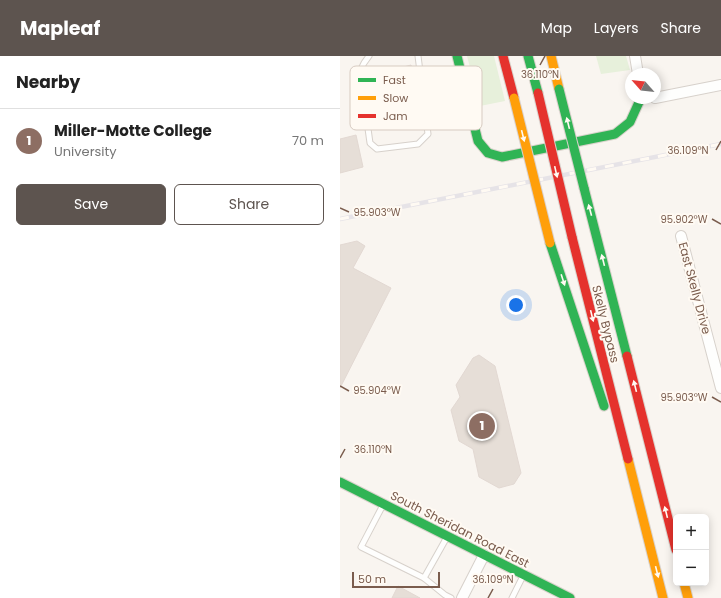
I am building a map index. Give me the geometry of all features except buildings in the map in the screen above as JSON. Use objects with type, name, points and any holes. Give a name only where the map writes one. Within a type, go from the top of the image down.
[{"type":"main road","points":[[457,56],[459,66]]},
{"type":"main road","points":[[503,56],[550,243],[650,547]]},
{"type":"main road","name":"Skelly Bypass","points":[[528,56],[663,598]]},
{"type":"main road","name":"Skelly Bypass","points":[[551,56],[673,538]]},
{"type":"main road","points":[[558,56],[559,89]]},
{"type":"main road","points":[[475,130],[478,141],[488,153],[502,157],[615,134],[630,122],[638,104]]},
{"type":"main road","name":"South Sheridan Road East","points":[[340,482],[570,598]]},
{"type":"main road","points":[[685,586],[688,598]]},
{"type":"street","points":[[635,56],[637,68]]},
{"type":"street","points":[[661,97],[721,85]]},
{"type":"street","name":"East Skelly Drive","points":[[682,236],[721,388]]},
{"type":"street","points":[[462,598],[484,555]]},
{"type":"lane","points":[[362,66],[369,56]]},
{"type":"lane","points":[[418,56],[419,66]]},
{"type":"lane","points":[[368,130],[370,143],[377,149],[418,144],[428,134],[427,130]]},
{"type":"lane","points":[[383,504],[361,547],[424,578],[451,598]]},
{"type":"lane","points":[[424,578],[448,536]]},
{"type":"lane","points":[[512,598],[523,575]]},
{"type":"green space","points":[[467,56],[494,56],[505,101],[482,106],[482,66],[470,66]]},
{"type":"green space","points":[[596,56],[626,56],[629,68],[625,68],[625,71],[601,74]]},
{"type":"railway","points":[[340,219],[721,144]]},
{"type":"traffic: fast","points":[[457,56],[459,66]]},
{"type":"traffic: fast","points":[[528,56],[538,93]]},
{"type":"traffic: fast","points":[[559,89],[584,188]]},
{"type":"traffic: fast","points":[[475,130],[478,141],[488,153],[502,157],[615,134],[630,122],[638,104]]},
{"type":"traffic: fast","points":[[584,188],[627,356]]},
{"type":"traffic: fast","points":[[550,243],[604,406]]},
{"type":"traffic: fast","points":[[340,482],[570,598]]},
{"type":"traffic: slow","points":[[551,56],[559,89]]},
{"type":"traffic: slow","points":[[514,98],[550,243]]},
{"type":"traffic: slow","points":[[628,459],[663,598]]},
{"type":"traffic: slow","points":[[685,586],[688,598]]},
{"type":"traffic: jam","points":[[503,56],[514,98]]},
{"type":"traffic: jam","points":[[538,93],[572,237]]},
{"type":"traffic: jam","points":[[572,237],[628,459]]},
{"type":"traffic: jam","points":[[627,356],[673,538]]},
{"type":"place","name":"Miller-Motte College","points":[[482,426]]}]
